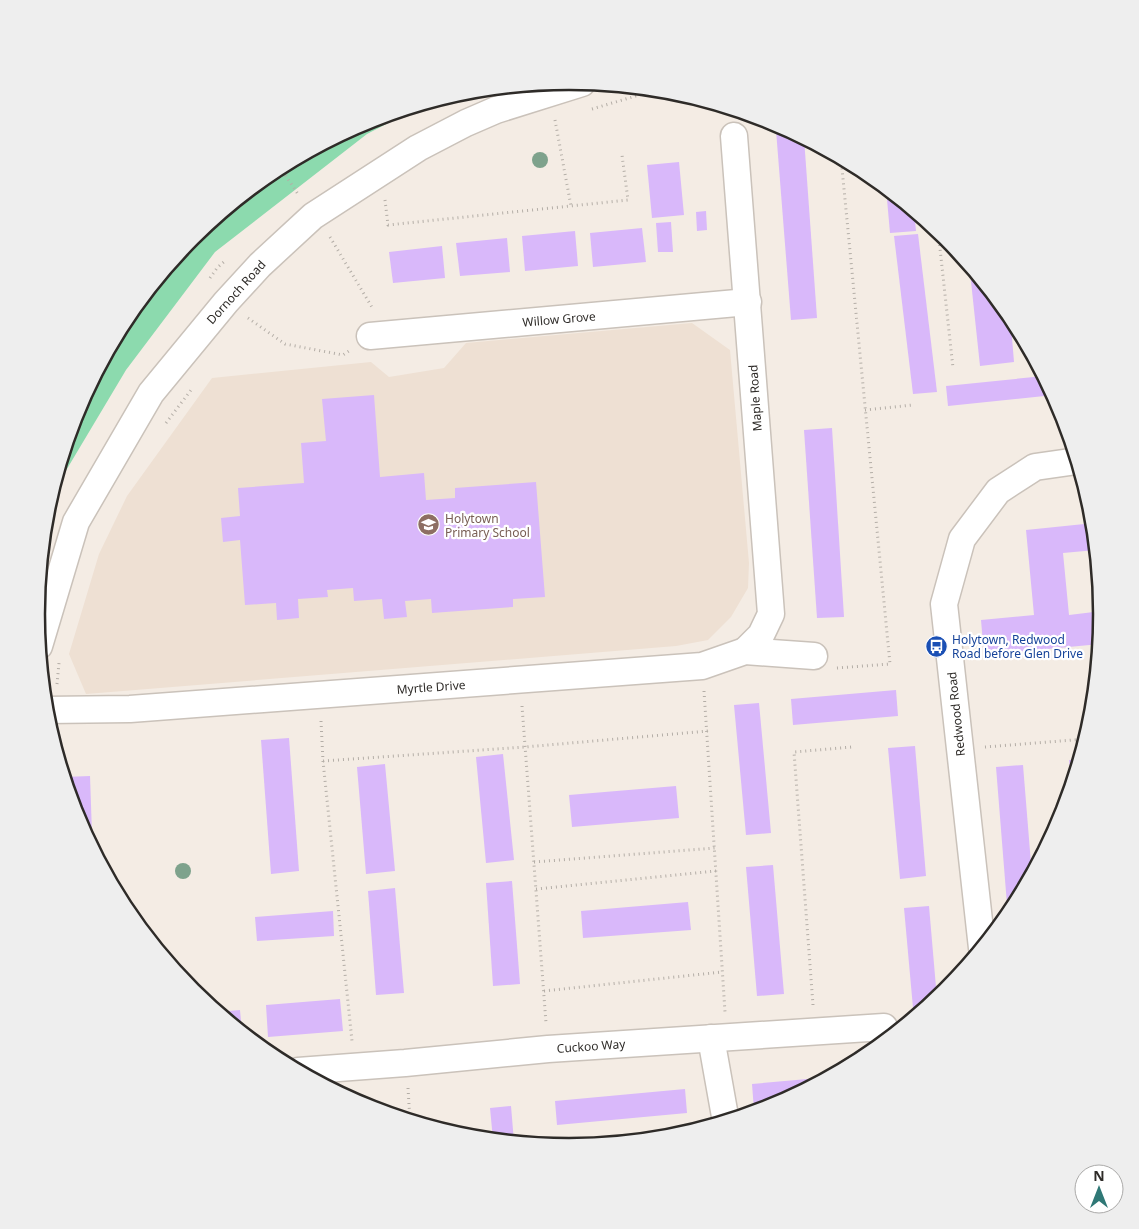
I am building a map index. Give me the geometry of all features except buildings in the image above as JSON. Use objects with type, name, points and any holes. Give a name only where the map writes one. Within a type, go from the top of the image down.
[{"type":"street","name":"Dornoch Road","points":[[49,654],[76,522],[151,393],[226,302],[260,265],[313,216],[418,148],[466,123],[492,100],[537,91]]},
{"type":"street","name":"Maple Road","points":[[734,136],[771,614],[761,635],[745,650]]},
{"type":"street","name":"Willow Grove","points":[[370,336],[748,302]]},
{"type":"street","name":"Redwood Road","points":[[981,940],[944,604],[962,539],[998,491],[1034,467],[1071,462]]},
{"type":"street","name":"Myrtle Drive","points":[[54,710],[130,709],[702,666],[745,650],[814,656]]},
{"type":"street","name":"Cuckoo Way","points":[[309,1070],[406,1063],[548,1049],[884,1027]]},
{"type":"street","points":[[719,1038],[725,1115]]},
{"type":"path","points":[[592,109],[641,95]]},
{"type":"path","points":[[546,123],[564,117]]},
{"type":"path","points":[[554,120],[571,206]]},
{"type":"path","points":[[384,199],[388,225],[628,200],[622,155]]},
{"type":"path","points":[[814,656],[825,668],[890,664],[842,166]]},
{"type":"path","points":[[226,302],[285,344],[343,354],[370,336],[374,311],[331,238],[313,216],[285,174]]},
{"type":"path","points":[[377,204],[393,194]]},
{"type":"path","points":[[324,245],[337,233]]},
{"type":"path","points":[[939,243],[953,368]]},
{"type":"path","points":[[164,426],[193,387]]},
{"type":"path","points":[[865,410],[913,405]]},
{"type":"path","points":[[49,654],[50,690]]},
{"type":"path","points":[[702,666],[708,731],[722,972],[719,1038]]},
{"type":"path","points":[[520,680],[548,1049]]},
{"type":"path","points":[[319,694],[323,761],[354,1066]]},
{"type":"path","points":[[323,761],[525,747],[708,731]]},
{"type":"path","points":[[960,750],[1079,740]]},
{"type":"path","points":[[814,1032],[794,752],[852,747]]},
{"type":"path","points":[[534,862],[715,848]]},
{"type":"path","points":[[536,889],[716,871]]},
{"type":"path","points":[[544,991],[722,972]]},
{"type":"path","points":[[406,1063],[409,1114]]},
{"type":"shaded area","name":"Holytown Primary School","points":[[692,323],[730,350],[749,563],[748,588],[731,617],[708,640],[676,646],[86,694],[69,654],[99,554],[127,496],[212,378],[371,362],[389,377],[444,368],[466,343]]},
{"type":"green space","points":[[390,122],[367,134],[215,252],[126,370],[65,472],[85,414],[115,352],[153,295],[175,269],[224,220],[278,178],[338,144]]},
{"type":"place","name":"Holytown Primary School","points":[[429,525]]},
{"type":"place","name":"Holytown, Redwood Road before Glen Drive","points":[[936,646]]}]
